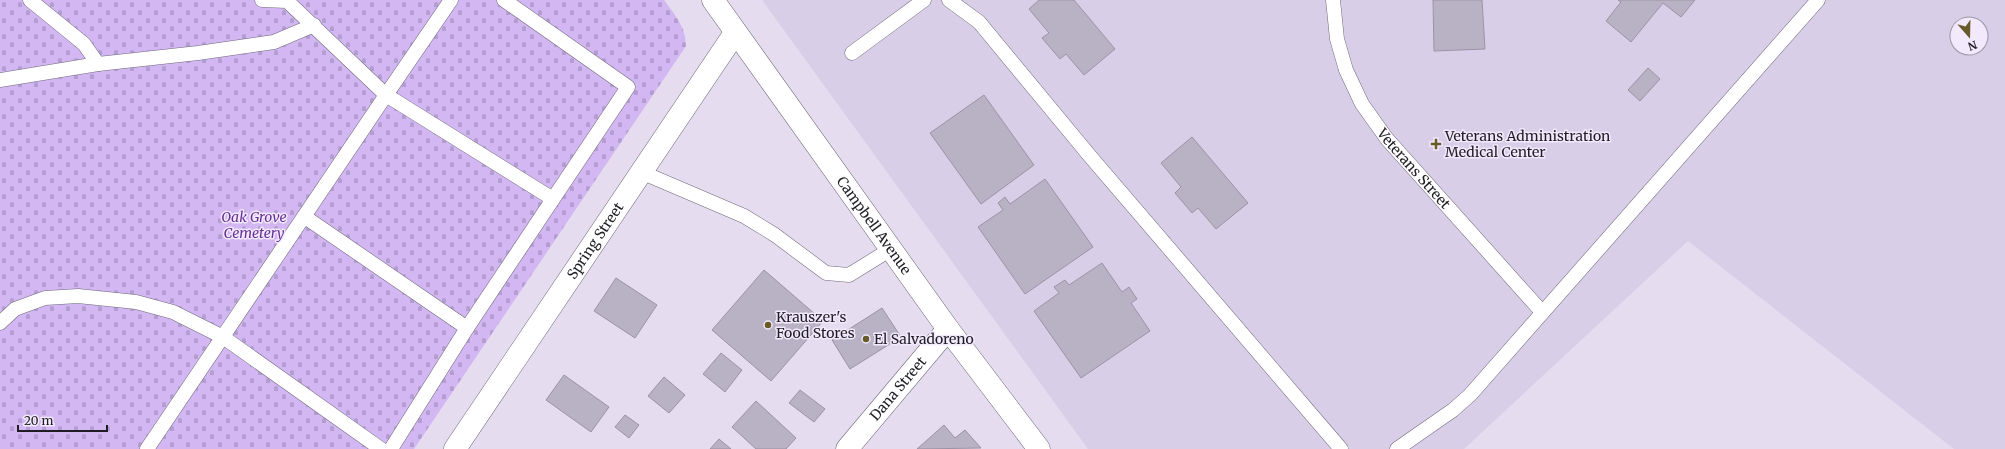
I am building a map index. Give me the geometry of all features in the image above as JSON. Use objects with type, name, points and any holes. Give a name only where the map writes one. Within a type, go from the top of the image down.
[{"type":"main road","name":"Campbell Avenue","points":[[713,0],[735,33],[948,329],[1039,449]]},
{"type":"main road","name":"Spring Street","points":[[455,449],[735,33]]},
{"type":"main road","name":"Dana Street","points":[[847,449],[948,329]]},
{"type":"lane","points":[[30,0],[84,44],[98,64]]},
{"type":"lane","points":[[262,0],[288,0],[386,95],[553,199]]},
{"type":"lane","points":[[147,449],[451,0]]},
{"type":"lane","points":[[391,449],[467,328],[628,87],[504,0]]},
{"type":"lane","points":[[852,53],[924,0]]},
{"type":"lane","points":[[949,0],[979,22],[1089,155],[1341,449]]},
{"type":"lane","name":"Veterans Street","points":[[1333,0],[1337,39],[1346,70],[1362,104],[1387,139],[1542,312]]},
{"type":"lane","points":[[1397,449],[1410,445],[1465,399],[1818,0]]},
{"type":"lane","points":[[0,80],[98,64],[198,53],[274,42],[314,25]]},
{"type":"lane","points":[[641,172],[744,216],[775,235],[826,272],[849,275],[891,249]]},
{"type":"lane","points":[[305,217],[467,328]]},
{"type":"lane","points":[[0,323],[15,309],[45,298],[78,296],[136,302],[172,312],[223,337],[381,449]]},
{"type":"shaded area","name":"Veterans Administration Medical Center","points":[[762,0],[2005,0],[2005,449],[1954,449],[1688,241],[1464,449],[1088,449]]},
{"type":"green space","name":"Oak Grove Cemetery","points":[[0,0],[664,0],[682,27],[686,39],[686,46],[414,449],[0,449]]},
{"type":"building","points":[[1039,0],[1074,0],[1115,49],[1084,75],[1066,54],[1060,59],[1042,38],[1049,33],[1029,9]]},
{"type":"building","points":[[1433,0],[1482,0],[1485,49],[1434,51]]},
{"type":"building","points":[[1618,0],[1695,0],[1681,17],[1663,3],[1631,42],[1606,21],[1621,2]]},
{"type":"building","points":[[1648,68],[1660,79],[1640,101],[1628,90]]},
{"type":"building","points":[[984,95],[1034,165],[981,204],[930,133]]},
{"type":"building","points":[[1192,137],[1248,203],[1216,229],[1198,208],[1192,213],[1175,193],[1181,187],[1161,163]]},
{"type":"building","points":[[1045,179],[1093,247],[1025,294],[978,227],[1003,210],[998,203],[1005,197],[1010,204]]},
{"type":"building","points":[[1102,263],[1122,292],[1129,287],[1137,299],[1131,303],[1150,331],[1081,378],[1034,311],[1059,293],[1054,287],[1065,280],[1069,285]]},
{"type":"building","points":[[764,270],[823,321],[771,381],[712,330]]},
{"type":"building","points":[[616,278],[657,305],[635,338],[594,311]]},
{"type":"building","points":[[882,308],[901,337],[850,369],[832,340]]},
{"type":"building","points":[[721,353],[742,370],[725,392],[703,374]]},
{"type":"building","points":[[564,375],[609,407],[591,432],[546,400]]},
{"type":"building","points":[[664,377],[685,395],[669,413],[648,396]]},
{"type":"building","points":[[800,390],[825,409],[814,422],[789,403]]},
{"type":"building","points":[[756,401],[796,438],[786,449],[756,449],[732,427]]},
{"type":"building","points":[[625,415],[639,425],[629,438],[615,427]]},
{"type":"building","points":[[944,425],[955,438],[965,430],[981,448],[917,449]]},
{"type":"building","points":[[719,439],[731,449],[710,449]]},
{"type":"place","name":"Veterans Administration Medical Center","points":[[1436,144]]},
{"type":"place","name":"Krauszer's Food Stores","points":[[768,325]]},
{"type":"place","name":"El Salvadoreno","points":[[866,339]]}]
